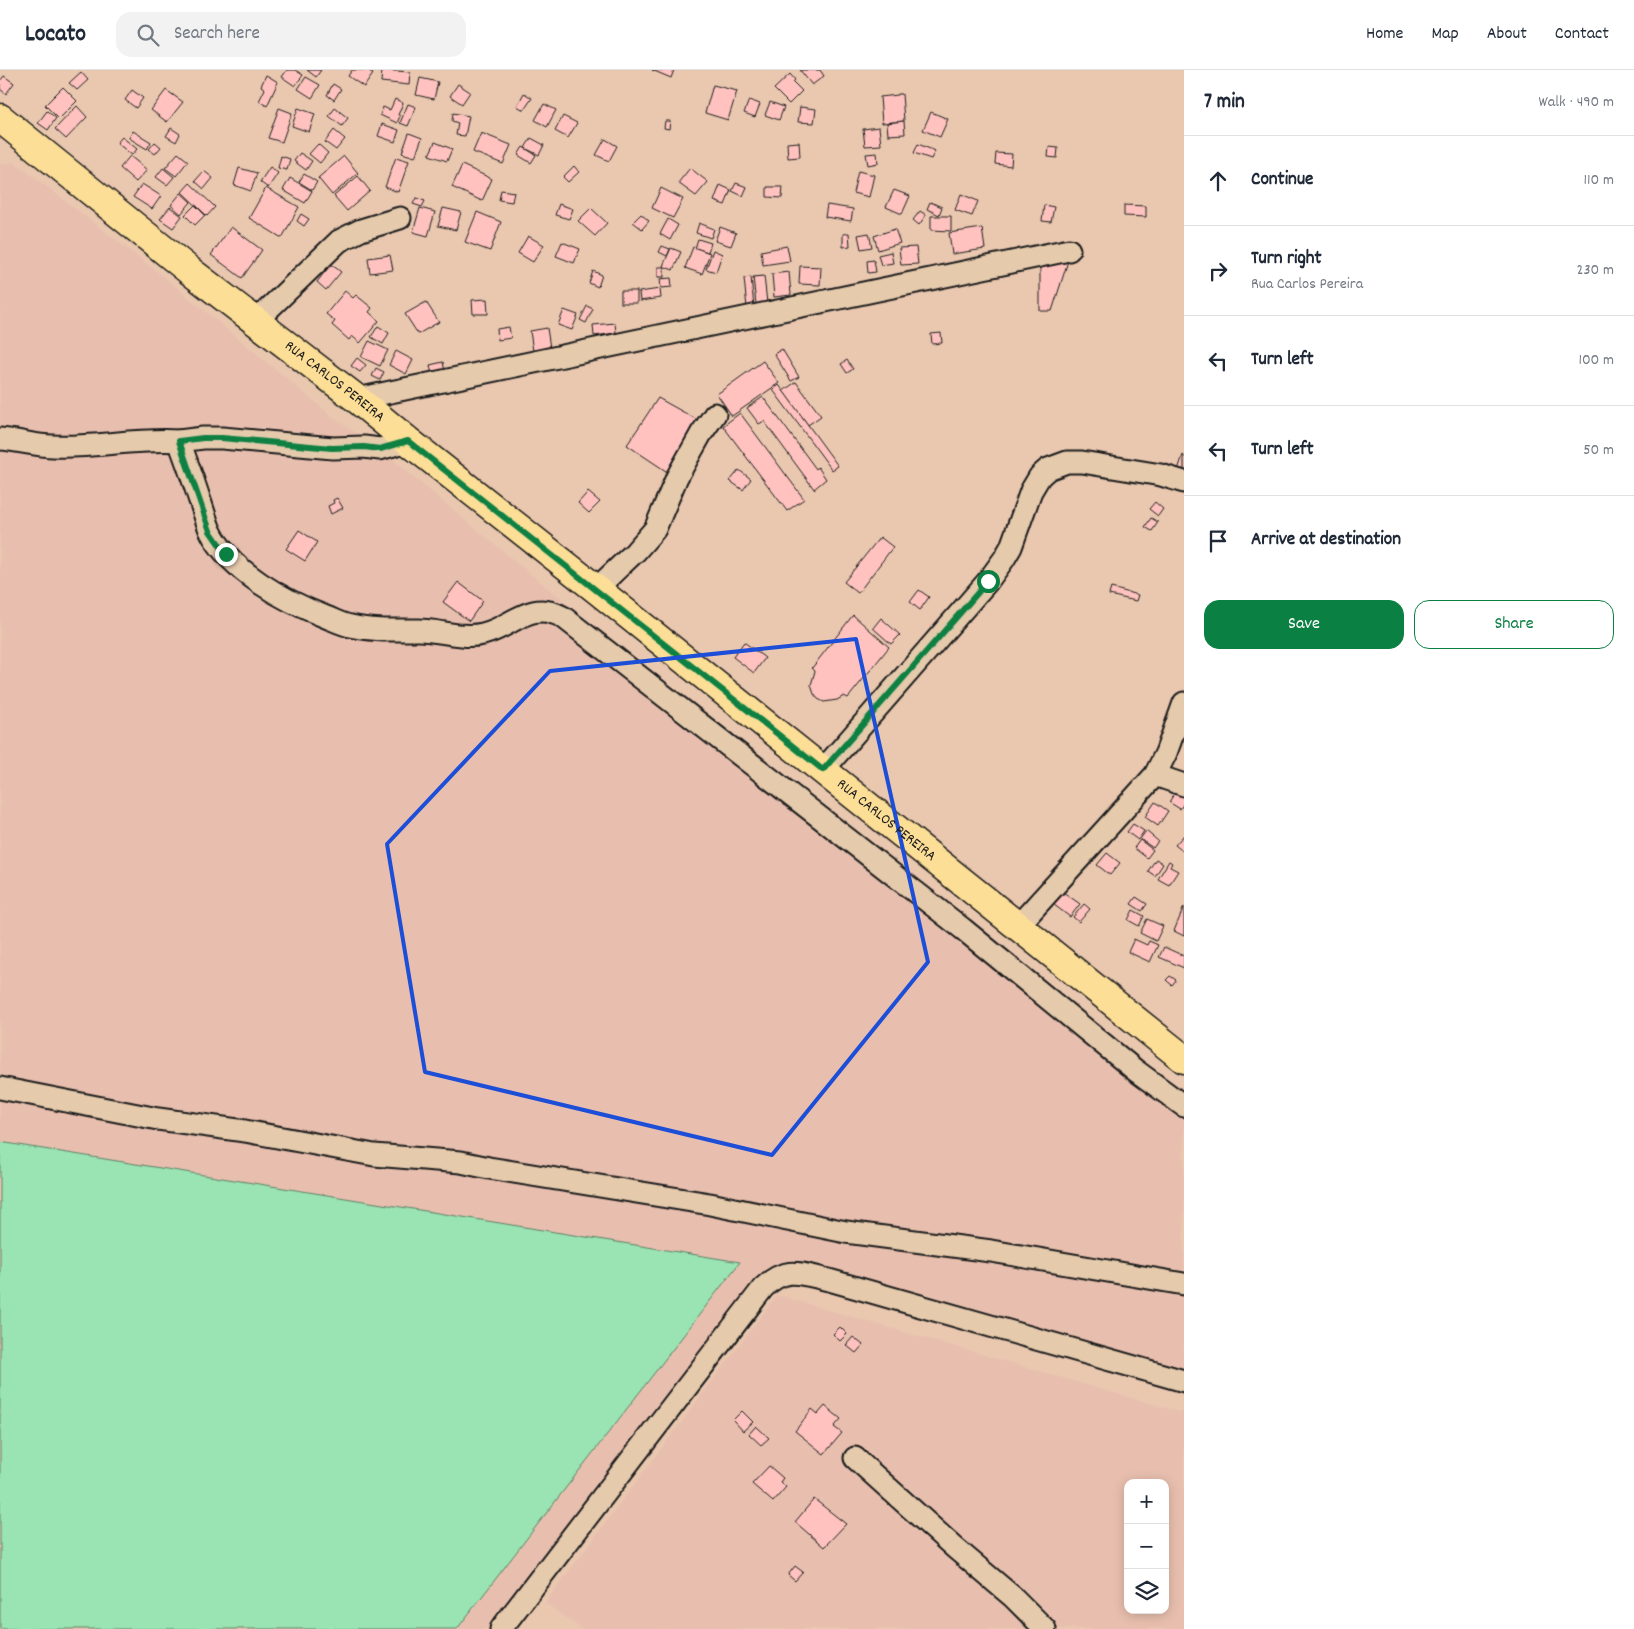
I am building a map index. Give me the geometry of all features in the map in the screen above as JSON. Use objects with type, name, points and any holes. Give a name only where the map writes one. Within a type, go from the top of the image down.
[{"type":"main road","name":"RUA CARLOS PEREIRA","points":[[0,118],[190,271],[357,399],[1184,1059]]},
{"type":"street","points":[[256,321],[339,241],[360,230],[400,218]]},
{"type":"street","points":[[357,399],[1069,250]]},
{"type":"street","points":[[596,589],[635,552],[655,529],[676,477],[715,414]]},
{"type":"street","points":[[0,439],[52,446],[90,446],[158,440],[179,441],[222,438],[332,448],[364,447],[380,449],[408,441]]},
{"type":"street","points":[[179,441],[210,531],[226,554],[246,572],[278,594],[312,612],[349,626],[378,630],[426,630],[482,635],[503,627],[519,616],[539,610],[552,611],[563,617],[963,929],[1135,1070],[1184,1106]]},
{"type":"street","points":[[823,770],[988,581],[1011,547],[1031,491],[1040,476],[1048,469],[1067,462],[1082,462],[1161,474],[1184,482]]},
{"type":"street","points":[[1017,927],[1155,775],[1166,753],[1184,703]]},
{"type":"street","points":[[1155,775],[1184,785]]},
{"type":"street","points":[[0,1088],[158,1119],[245,1131],[374,1155],[461,1162],[710,1204],[846,1232],[991,1251],[1184,1284]]},
{"type":"street","points":[[501,1629],[763,1288],[773,1278],[782,1274],[794,1272],[829,1280],[1184,1381]]},
{"type":"street","points":[[854,1458],[1013,1597],[1045,1629]]},
{"type":"highlighted area","points":[[856,639],[928,962],[772,1155],[425,1072],[387,844],[550,671]]},
{"type":"shaded area","points":[[15,162],[163,276],[337,420],[380,449],[532,575],[699,709],[1104,1028],[1184,1094],[1184,1392],[883,1306],[792,1283],[777,1285],[504,1629],[0,1629],[0,164]]},
{"type":"shaded area","points":[[777,1295],[1184,1413],[1184,1629],[581,1629],[545,1603]]},
{"type":"green space","points":[[0,1142],[740,1262],[457,1629],[0,1629]]},
{"type":"building","points":[[287,70],[295,70],[303,75],[295,86],[282,77]]},
{"type":"building","points":[[307,70],[321,70],[316,77]]},
{"type":"building","points":[[352,70],[368,70],[373,74],[364,87],[348,76]]},
{"type":"building","points":[[382,70],[410,72],[409,85],[381,82]]},
{"type":"building","points":[[652,70],[674,70],[671,78]]},
{"type":"building","points":[[800,70],[820,70],[824,76],[812,85]]},
{"type":"building","points":[[81,72],[88,80],[77,90],[69,83]]},
{"type":"building","points":[[790,74],[795,80],[793,82],[802,91],[789,104],[774,89]]},
{"type":"building","points":[[266,75],[278,82],[267,106],[259,101],[265,89],[261,86]]},
{"type":"building","points":[[4,76],[14,83],[6,94],[0,89],[0,81]]},
{"type":"building","points":[[306,77],[320,85],[312,98],[298,89]]},
{"type":"building","points":[[420,78],[438,82],[434,99],[416,95]]},
{"type":"building","points":[[333,84],[341,89],[334,100],[327,95]]},
{"type":"building","points":[[458,84],[470,92],[462,104],[450,96]]},
{"type":"building","points":[[713,85],[737,91],[728,120],[705,113]]},
{"type":"building","points":[[63,87],[77,101],[59,119],[45,105]]},
{"type":"building","points":[[132,90],[143,98],[136,108],[125,100]]},
{"type":"building","points":[[166,90],[183,102],[167,122],[151,110]]},
{"type":"building","points":[[524,93],[532,98],[524,110],[517,106]]},
{"type":"building","points":[[902,94],[904,121],[882,123],[880,97]]},
{"type":"building","points":[[395,99],[403,103],[397,123],[380,115],[383,107],[390,110]]},
{"type":"building","points":[[749,100],[760,104],[755,117],[744,113]]},
{"type":"building","points":[[770,102],[784,107],[779,120],[765,115]]},
{"type":"building","points":[[408,104],[416,107],[408,126],[400,123]]},
{"type":"building","points":[[544,104],[556,110],[547,127],[535,120]]},
{"type":"building","points":[[77,106],[87,117],[66,139],[55,129]]},
{"type":"building","points":[[800,107],[816,109],[814,123],[798,122]]},
{"type":"building","points":[[279,108],[292,113],[282,142],[268,138]]},
{"type":"building","points":[[298,108],[315,114],[309,132],[292,126]]},
{"type":"building","points":[[335,108],[348,118],[342,126],[329,116]]},
{"type":"building","points":[[47,111],[56,118],[48,130],[38,123]]},
{"type":"building","points":[[931,112],[948,119],[940,137],[923,130]]},
{"type":"building","points":[[453,113],[469,116],[465,136],[456,135],[458,123],[452,121]]},
{"type":"building","points":[[563,116],[577,123],[568,138],[555,131]]},
{"type":"building","points":[[665,121],[670,121],[669,129],[664,128]]},
{"type":"building","points":[[904,121],[905,134],[888,135],[887,123]]},
{"type":"building","points":[[382,124],[399,130],[395,142],[378,136]]},
{"type":"building","points":[[879,127],[881,145],[865,146],[863,129]]},
{"type":"building","points":[[171,128],[180,134],[176,142],[166,136]]},
{"type":"building","points":[[334,130],[345,139],[336,150],[325,142]]},
{"type":"building","points":[[133,131],[151,142],[147,149],[129,138]]},
{"type":"building","points":[[409,133],[422,138],[415,157],[402,153]]},
{"type":"building","points":[[481,133],[511,145],[503,164],[473,152]]},
{"type":"building","points":[[122,137],[137,149],[132,155],[117,143]]},
{"type":"building","points":[[531,138],[544,145],[539,155],[525,148]]},
{"type":"building","points":[[605,139],[617,146],[609,161],[596,155]]},
{"type":"building","points":[[155,142],[161,147],[155,154],[149,149]]},
{"type":"building","points":[[435,142],[452,149],[447,161],[429,155]]},
{"type":"building","points":[[799,142],[800,157],[788,158],[787,143]]},
{"type":"building","points":[[318,144],[328,153],[320,163],[309,154]]},
{"type":"building","points":[[918,144],[935,151],[931,159],[914,153]]},
{"type":"building","points":[[523,147],[536,155],[531,163],[518,155]]},
{"type":"building","points":[[1049,147],[1058,148],[1057,158],[1048,157]]},
{"type":"building","points":[[178,153],[188,161],[176,176],[165,168]]},
{"type":"building","points":[[300,153],[312,161],[306,170],[294,161]]},
{"type":"building","points":[[877,153],[878,163],[868,165],[866,154]]},
{"type":"building","points":[[996,153],[1012,154],[1011,166],[995,164]]},
{"type":"building","points":[[130,156],[147,170],[136,182],[120,168]]},
{"type":"building","points":[[281,156],[290,159],[287,170],[278,168]]},
{"type":"building","points":[[344,156],[358,173],[332,195],[318,178]]},
{"type":"building","points":[[396,157],[409,161],[398,192],[385,187]]},
{"type":"building","points":[[462,165],[492,179],[482,201],[452,187]]},
{"type":"building","points":[[574,166],[579,172],[568,182],[563,177]]},
{"type":"building","points":[[270,167],[278,173],[268,188],[260,182]]},
{"type":"building","points":[[163,168],[174,177],[167,185],[156,177]]},
{"type":"building","points":[[239,168],[257,173],[251,191],[234,185]]},
{"type":"building","points":[[690,168],[708,182],[696,196],[678,183]]},
{"type":"building","points":[[204,171],[213,178],[204,189],[195,181]]},
{"type":"building","points":[[858,171],[874,175],[869,197],[853,193]]},
{"type":"building","points":[[304,174],[317,182],[312,190],[299,182]]},
{"type":"building","points":[[358,176],[370,191],[347,211],[334,196]]},
{"type":"building","points":[[290,178],[312,191],[305,203],[283,190]]},
{"type":"building","points":[[190,183],[215,207],[207,216],[182,192]]},
{"type":"building","points":[[736,183],[747,187],[743,196],[732,191]]},
{"type":"building","points":[[142,184],[161,196],[152,209],[133,197]]},
{"type":"building","points":[[720,185],[731,190],[725,205],[714,201]]},
{"type":"building","points":[[767,187],[783,187],[782,198],[767,197]]},
{"type":"building","points":[[266,188],[299,207],[282,238],[249,218]]},
{"type":"building","points":[[661,188],[683,199],[673,218],[652,208]]},
{"type":"building","points":[[501,190],[514,192],[512,202],[499,200]]},
{"type":"building","points":[[894,190],[910,196],[902,214],[886,207]]},
{"type":"building","points":[[181,193],[191,202],[181,214],[171,205]]},
{"type":"building","points":[[961,194],[978,201],[972,216],[955,210]]},
{"type":"building","points":[[416,198],[425,201],[422,207],[413,204]]},
{"type":"building","points":[[930,202],[942,207],[939,215],[927,209]]},
{"type":"building","points":[[559,204],[573,209],[569,219],[555,215]]},
{"type":"building","points":[[195,205],[205,215],[195,225],[185,215]]},
{"type":"building","points":[[827,205],[853,209],[851,221],[825,217]]},
{"type":"building","points":[[1044,205],[1054,207],[1051,222],[1042,221]]},
{"type":"building","points":[[1124,205],[1146,206],[1146,217],[1124,216]]},
{"type":"building","points":[[170,207],[182,216],[173,228],[160,219]]},
{"type":"building","points":[[420,208],[435,212],[428,236],[413,232]]},
{"type":"building","points":[[443,208],[461,212],[456,230],[438,226]]},
{"type":"building","points":[[591,208],[607,223],[595,236],[578,221]]},
{"type":"building","points":[[920,211],[926,215],[919,225],[913,220]]},
{"type":"building","points":[[477,212],[501,222],[490,251],[465,242]]},
{"type":"building","points":[[301,214],[309,219],[304,226],[297,221]]},
{"type":"building","points":[[641,214],[649,221],[642,229],[633,222]]},
{"type":"building","points":[[931,216],[951,216],[951,231],[931,230]]},
{"type":"building","points":[[668,219],[678,225],[670,240],[660,234]]},
{"type":"building","points":[[699,223],[714,229],[711,238],[696,233]]},
{"type":"building","points":[[231,227],[262,250],[242,278],[211,255]]},
{"type":"building","points":[[720,227],[736,233],[731,246],[715,241]]},
{"type":"building","points":[[982,228],[985,249],[952,254],[949,233]]},
{"type":"building","points":[[895,229],[900,243],[878,250],[874,236]]},
{"type":"building","points":[[849,233],[850,246],[843,247],[843,234]]},
{"type":"building","points":[[869,233],[872,247],[861,249],[858,235]]},
{"type":"building","points":[[528,236],[544,245],[533,262],[518,253]]},
{"type":"building","points":[[698,239],[711,243],[708,252],[695,248]]},
{"type":"building","points":[[562,242],[580,249],[574,263],[556,256]]},
{"type":"building","points":[[662,246],[670,249],[667,256],[659,252]]},
{"type":"building","points":[[787,246],[790,261],[763,265],[761,251]]},
{"type":"building","points":[[693,247],[710,253],[702,274],[685,268]]},
{"type":"building","points":[[916,247],[918,264],[901,265],[899,248]]},
{"type":"building","points":[[671,248],[681,252],[673,270],[663,266]]},
{"type":"building","points":[[713,250],[722,254],[716,272],[706,269]]},
{"type":"building","points":[[891,252],[893,263],[881,265],[878,255]]},
{"type":"building","points":[[390,255],[393,270],[370,273],[368,258]]},
{"type":"building","points":[[874,260],[876,272],[868,273],[867,261]]},
{"type":"building","points":[[1068,261],[1052,311],[1040,311],[1040,265]]},
{"type":"building","points":[[331,264],[341,272],[326,290],[317,282]]},
{"type":"building","points":[[800,266],[821,267],[820,285],[799,284]]},
{"type":"building","points":[[658,267],[664,267],[664,277],[658,277]]},
{"type":"building","points":[[593,271],[602,275],[598,287],[589,283]]},
{"type":"building","points":[[789,272],[791,295],[774,297],[772,274]]},
{"type":"building","points":[[764,276],[767,303],[756,304],[753,277]]},
{"type":"building","points":[[751,277],[754,307],[747,308],[744,278]]},
{"type":"building","points":[[671,278],[672,287],[661,288],[660,279]]},
{"type":"building","points":[[660,289],[661,298],[640,301],[639,292]]},
{"type":"building","points":[[345,291],[353,298],[356,295],[372,308],[369,312],[379,321],[360,343],[352,336],[349,340],[332,325],[335,321],[326,314]]},
{"type":"building","points":[[621,291],[637,291],[637,303],[621,303]]},
{"type":"building","points":[[487,299],[488,314],[473,314],[472,300]]},
{"type":"building","points":[[426,302],[439,322],[418,334],[405,314]]},
{"type":"building","points":[[587,306],[593,309],[586,323],[580,320]]},
{"type":"building","points":[[564,310],[578,315],[572,330],[558,325]]},
{"type":"building","points":[[615,323],[616,333],[594,336],[593,325]]},
{"type":"building","points":[[378,326],[389,333],[383,344],[371,337]]},
{"type":"building","points":[[509,327],[511,338],[498,340],[497,329]]},
{"type":"building","points":[[547,328],[550,348],[533,351],[530,331]]},
{"type":"building","points":[[941,333],[942,343],[932,344],[931,334]]},
{"type":"building","points":[[369,341],[388,350],[380,366],[361,357]]},
{"type":"building","points":[[782,349],[799,377],[791,381],[774,354]]},
{"type":"building","points":[[396,351],[413,360],[406,374],[389,365]]},
{"type":"building","points":[[357,358],[366,365],[360,372],[351,366]]},
{"type":"building","points":[[847,360],[853,369],[847,373],[841,364]]},
{"type":"building","points":[[763,361],[779,383],[732,416],[717,394]]},
{"type":"building","points":[[443,362],[445,372],[432,374],[430,365]]},
{"type":"building","points":[[376,368],[384,372],[380,380],[372,376]]},
{"type":"building","points":[[796,382],[821,416],[808,425],[783,391]]},
{"type":"building","points":[[779,385],[838,466],[832,470],[773,390]]},
{"type":"building","points":[[763,397],[816,469],[818,467],[826,479],[814,489],[764,421],[759,424],[747,408]]},
{"type":"building","points":[[658,398],[703,423],[669,473],[627,445]]},
{"type":"building","points":[[740,413],[804,499],[787,511],[723,426]]},
{"type":"building","points":[[1184,456],[1184,475],[1177,473]]},
{"type":"building","points":[[739,470],[751,479],[743,490],[730,481]]},
{"type":"building","points":[[588,492],[600,502],[589,513],[578,503]]},
{"type":"building","points":[[337,498],[343,508],[331,514],[328,506],[334,503],[333,500]]},
{"type":"building","points":[[1155,502],[1163,509],[1158,516],[1149,509]]},
{"type":"building","points":[[1151,518],[1158,522],[1152,531],[1145,527]]},
{"type":"building","points":[[299,530],[317,542],[305,561],[286,549]]},
{"type":"building","points":[[880,537],[893,547],[858,593],[844,582]]},
{"type":"building","points":[[458,582],[483,601],[469,621],[443,602]]},
{"type":"building","points":[[1111,588],[1138,595],[1136,601],[1109,595]]},
{"type":"building","points":[[919,590],[929,597],[920,610],[910,602]]},
{"type":"building","points":[[853,615],[889,647],[848,698],[844,696],[837,700],[824,702],[814,694],[811,685],[815,671],[812,668]]},
{"type":"building","points":[[881,618],[900,635],[891,644],[873,628]]},
{"type":"building","points":[[744,642],[765,658],[754,673],[733,657]]},
{"type":"building","points":[[1178,788],[1184,792],[1184,803],[1180,809],[1169,802]]},
{"type":"building","points":[[1155,802],[1168,811],[1158,826],[1145,817]]},
{"type":"building","points":[[1133,824],[1144,831],[1138,840],[1127,832]]},
{"type":"building","points":[[1146,831],[1158,841],[1153,848],[1140,839]]},
{"type":"building","points":[[1184,835],[1184,852],[1175,845]]},
{"type":"building","points":[[1140,840],[1153,850],[1147,858],[1134,848]]},
{"type":"building","points":[[1107,853],[1120,863],[1110,875],[1097,865]]},
{"type":"building","points":[[1156,859],[1163,864],[1155,876],[1148,871]]},
{"type":"building","points":[[1169,861],[1172,863],[1170,867],[1178,871],[1169,885],[1158,879]]},
{"type":"building","points":[[1063,892],[1080,904],[1070,917],[1053,904]]},
{"type":"building","points":[[1136,897],[1147,904],[1142,911],[1131,904]]},
{"type":"building","points":[[1084,904],[1090,909],[1079,922],[1073,917]]},
{"type":"building","points":[[1184,907],[1184,936],[1174,931]]},
{"type":"building","points":[[1133,910],[1144,916],[1139,926],[1128,920]]},
{"type":"building","points":[[1147,919],[1163,926],[1156,941],[1140,933]]},
{"type":"building","points":[[1134,939],[1147,945],[1149,941],[1158,945],[1150,962],[1128,952]]},
{"type":"building","points":[[1164,947],[1184,956],[1184,968],[1159,957]]},
{"type":"building","points":[[1170,976],[1176,980],[1172,985],[1166,980]]},
{"type":"building","points":[[840,1327],[847,1334],[840,1341],[833,1334]]},
{"type":"building","points":[[853,1337],[863,1345],[856,1353],[846,1345]]},
{"type":"building","points":[[825,1406],[841,1419],[834,1427],[842,1433],[824,1454],[795,1431],[812,1409],[818,1414]]},
{"type":"building","points":[[742,1411],[753,1422],[743,1431],[733,1420]]},
{"type":"building","points":[[756,1426],[769,1438],[761,1445],[749,1434]]},
{"type":"building","points":[[769,1466],[783,1478],[780,1482],[786,1487],[773,1502],[752,1484]]},
{"type":"building","points":[[814,1499],[846,1524],[824,1547],[795,1522]]},
{"type":"building","points":[[795,1566],[803,1572],[795,1581],[788,1575]]},
{"type":"route","points":[[226,554],[210,531],[179,441],[222,438],[332,448],[364,447],[380,449],[408,441],[823,770],[969,600],[988,581]]}]
